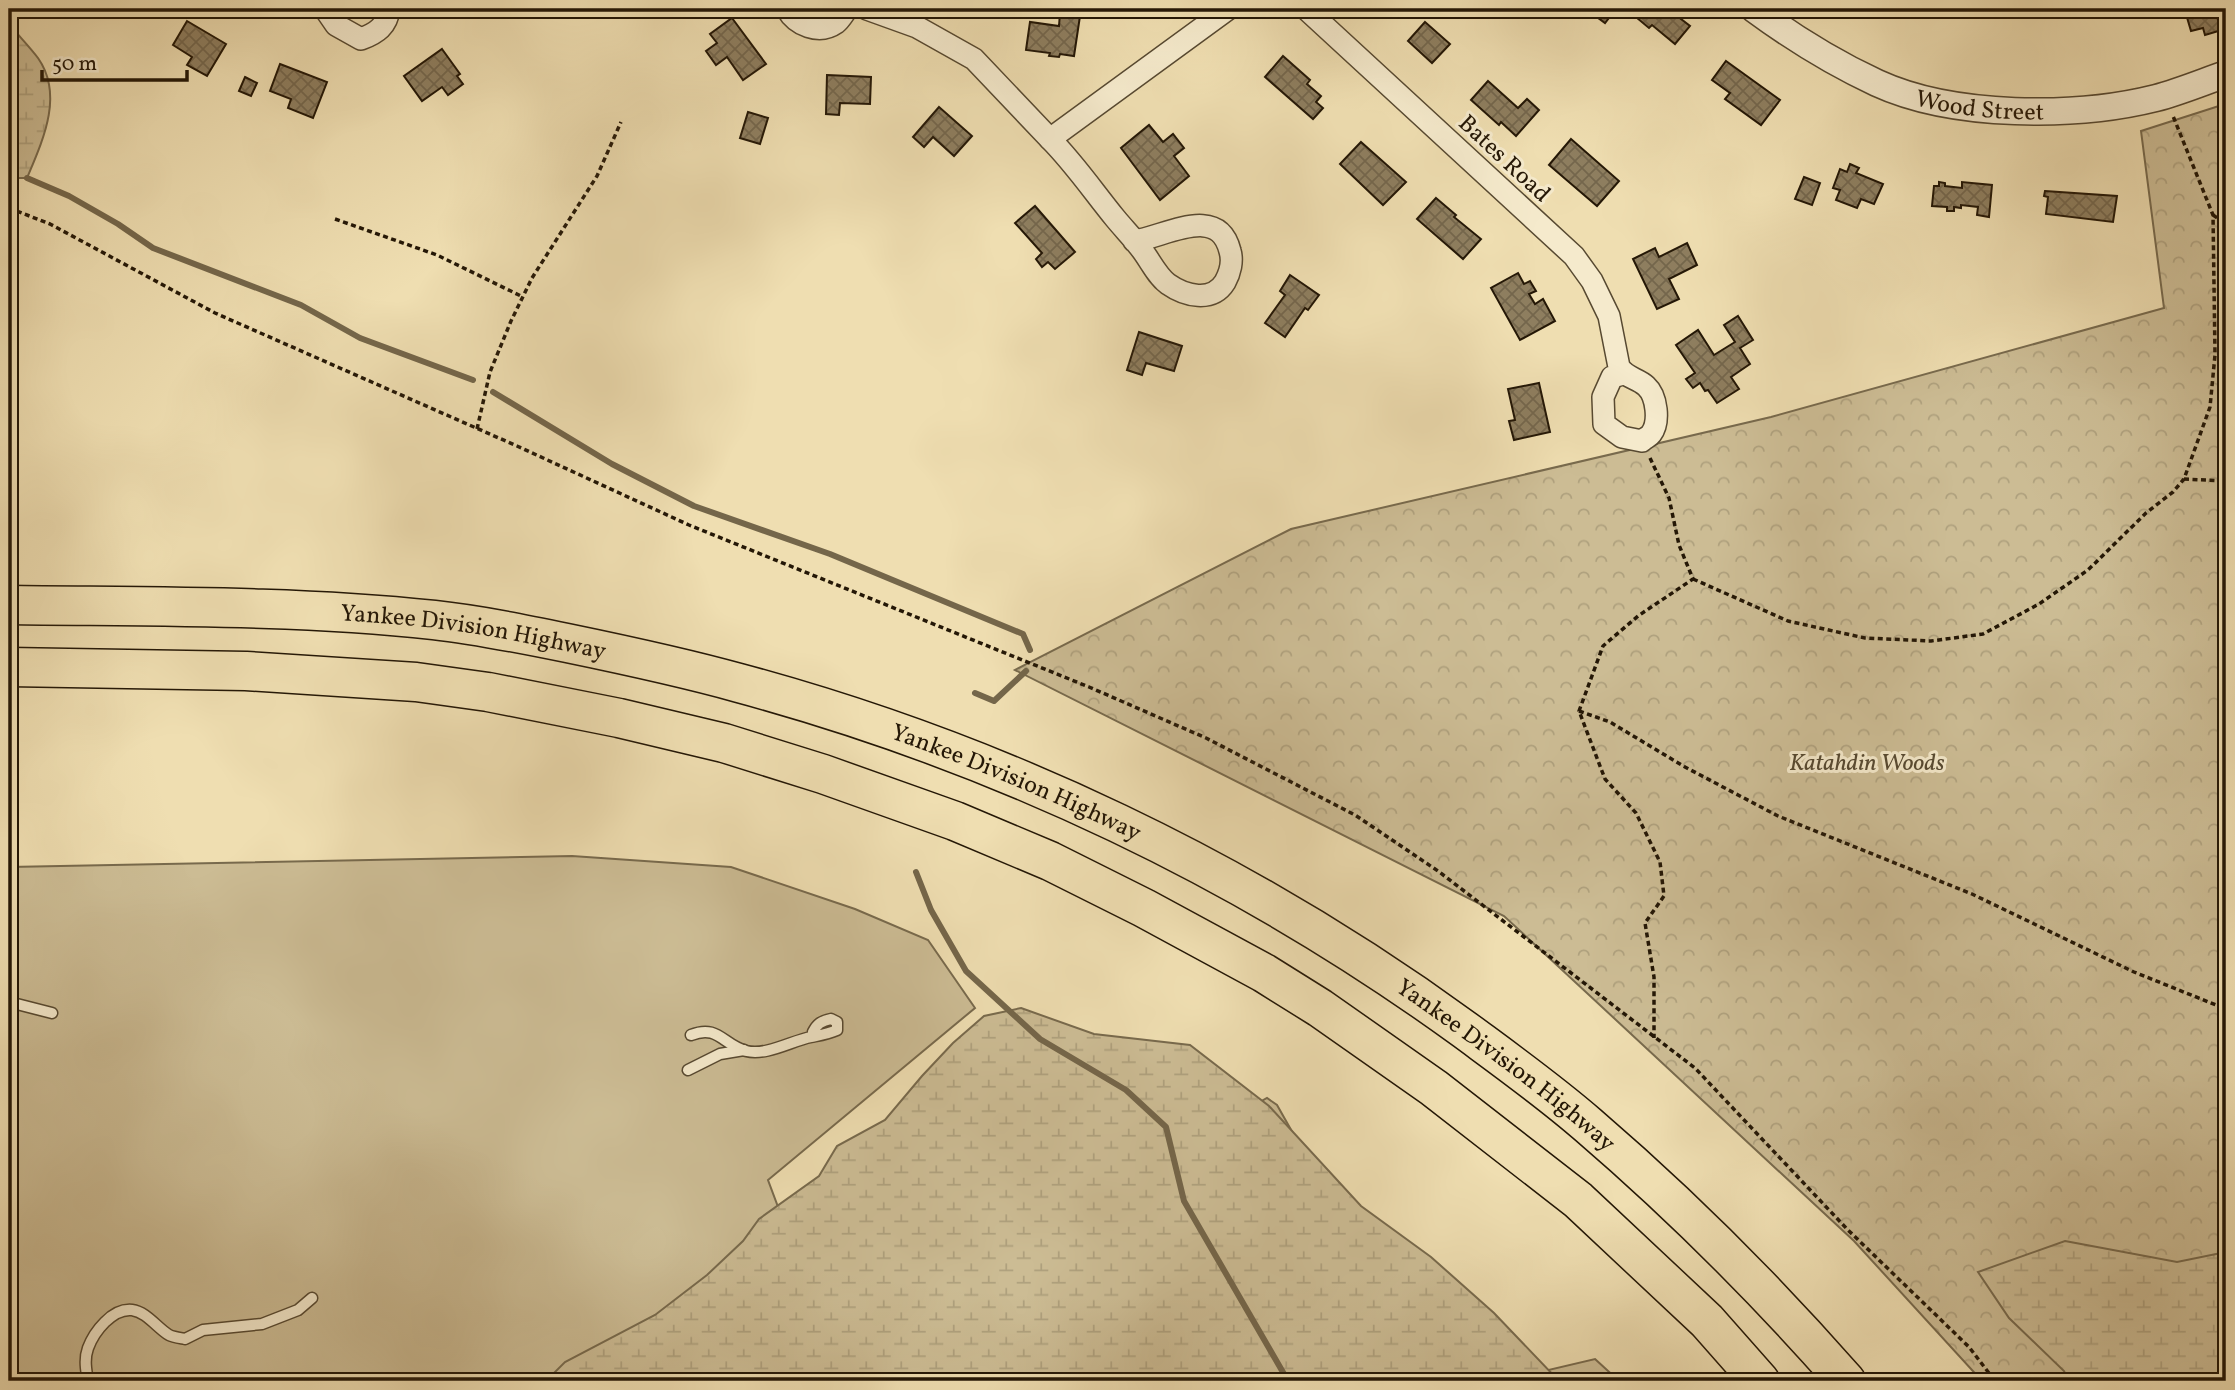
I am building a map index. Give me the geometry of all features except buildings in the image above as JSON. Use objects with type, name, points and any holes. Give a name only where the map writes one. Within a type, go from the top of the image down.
[{"type":"highway","name":"Yankee Division Highway","points":[[9,605],[280,610],[435,620],[510,631],[669,663],[845,712],[1007,773],[1134,831],[1255,894],[1347,949],[1522,1071],[1598,1134],[1678,1207],[1761,1287],[1846,1381]]},
{"type":"highway","points":[[9,667],[270,672],[416,682],[488,692],[619,718],[724,743],[823,774],[955,821],[1050,861],[1144,908],[1264,973],[1343,1024],[1434,1088],[1578,1200],[1707,1321],[1760,1381]]},
{"type":"street","points":[[325,9],[336,25],[361,39],[375,34],[384,25],[389,9]]},
{"type":"street","points":[[787,9],[793,19],[802,25],[818,27],[836,23],[847,9]]},
{"type":"street","points":[[867,9],[917,27],[974,59],[1069,158],[1160,277],[1168,284],[1193,296],[1212,294],[1224,284],[1230,268],[1231,254],[1225,235],[1213,227],[1181,227],[1134,241]]},
{"type":"street","points":[[1051,139],[1228,9]]},
{"type":"street","name":"Bates Road","points":[[1307,9],[1574,256],[1592,281],[1609,316],[1619,367],[1623,374]]},
{"type":"street","name":"Wood Street","points":[[1754,9],[1819,52],[1878,84],[1934,103],[1970,108],[2035,111],[2102,108],[2165,95],[2226,74]]},
{"type":"street","points":[[1623,374],[1645,384],[1653,394],[1657,417],[1652,433],[1642,441],[1622,437],[1604,424],[1603,397],[1612,377],[1623,374]]},
{"type":"lane","points":[[9,1002],[52,1013]]},
{"type":"lane","points":[[688,1070],[720,1054],[744,1050],[762,1051],[826,1035],[837,1030],[837,1022],[831,1019],[823,1021],[813,1032]]},
{"type":"lane","points":[[691,1035],[703,1031],[720,1035],[744,1050]]},
{"type":"lane","points":[[88,1381],[88,1349],[96,1333],[116,1314],[131,1310],[170,1336],[185,1339],[203,1330],[262,1324],[298,1310],[312,1298]]},
{"type":"path","points":[[1642,441],[1669,498],[1679,545],[1693,579],[1788,621],[1864,638],[1931,640],[1983,634],[2039,604],[2088,570],[2185,479],[2210,407],[2215,355],[2213,215],[2165,95]]},
{"type":"path","points":[[477,429],[490,372],[523,297],[562,228],[597,176],[621,122]]},
{"type":"path","points":[[9,208],[50,224],[215,313],[689,525],[1089,687],[1206,738],[1343,809],[1438,871],[1695,1068],[1848,1230],[1969,1347],[1995,1381]]},
{"type":"path","points":[[2213,215],[2226,224]]},
{"type":"path","points":[[335,219],[437,255],[523,297]]},
{"type":"path","points":[[2185,479],[2226,481]]},
{"type":"path","points":[[1654,1038],[1654,977],[1645,923],[1664,896],[1660,862],[1636,813],[1605,779],[1579,711],[1603,646],[1639,616],[1693,579]]},
{"type":"path","points":[[1579,711],[1610,722],[1685,767],[1779,816],[1972,894],[2134,972],[2226,1009]]},
{"type":"green space","points":[[9,24],[38,58],[50,87],[48,118],[27,178],[9,178]]},
{"type":"green space","name":"Katahdin Woods","points":[[2222,105],[2226,114],[2226,1381],[1982,1381],[1854,1241],[1504,916],[1015,670],[1291,529],[1771,417],[2164,308],[2141,131]]},
{"type":"green space","points":[[572,856],[731,867],[855,909],[928,940],[975,1008],[768,1180],[830,1346],[1267,1098],[1277,1105],[1433,1381],[9,1381],[9,867]]},
{"type":"green space","points":[[1021,1008],[1094,1034],[1190,1045],[1269,1106],[1361,1206],[1431,1257],[1494,1313],[1559,1381],[546,1381],[565,1362],[655,1315],[707,1275],[743,1241],[759,1219],[819,1176],[837,1146],[885,1120],[953,1043],[984,1016]]},
{"type":"green space","points":[[2065,1241],[2177,1262],[2226,1252],[2226,1381],[2069,1381],[2064,1371],[2009,1318],[1978,1272]]},
{"type":"green space","points":[[1595,1359],[1619,1381],[1502,1381]]},
{"type":"waterway","points":[[27,178],[69,196],[153,248],[301,305],[360,338],[473,380]]},
{"type":"waterway","points":[[493,392],[612,464],[694,506],[830,554],[1023,634],[1030,650]]},
{"type":"waterway","points":[[975,693],[994,701],[1026,671]]},
{"type":"waterway","points":[[916,872],[931,910],[966,971],[1040,1039],[1126,1090],[1166,1127],[1184,1201],[1288,1381]]}]
